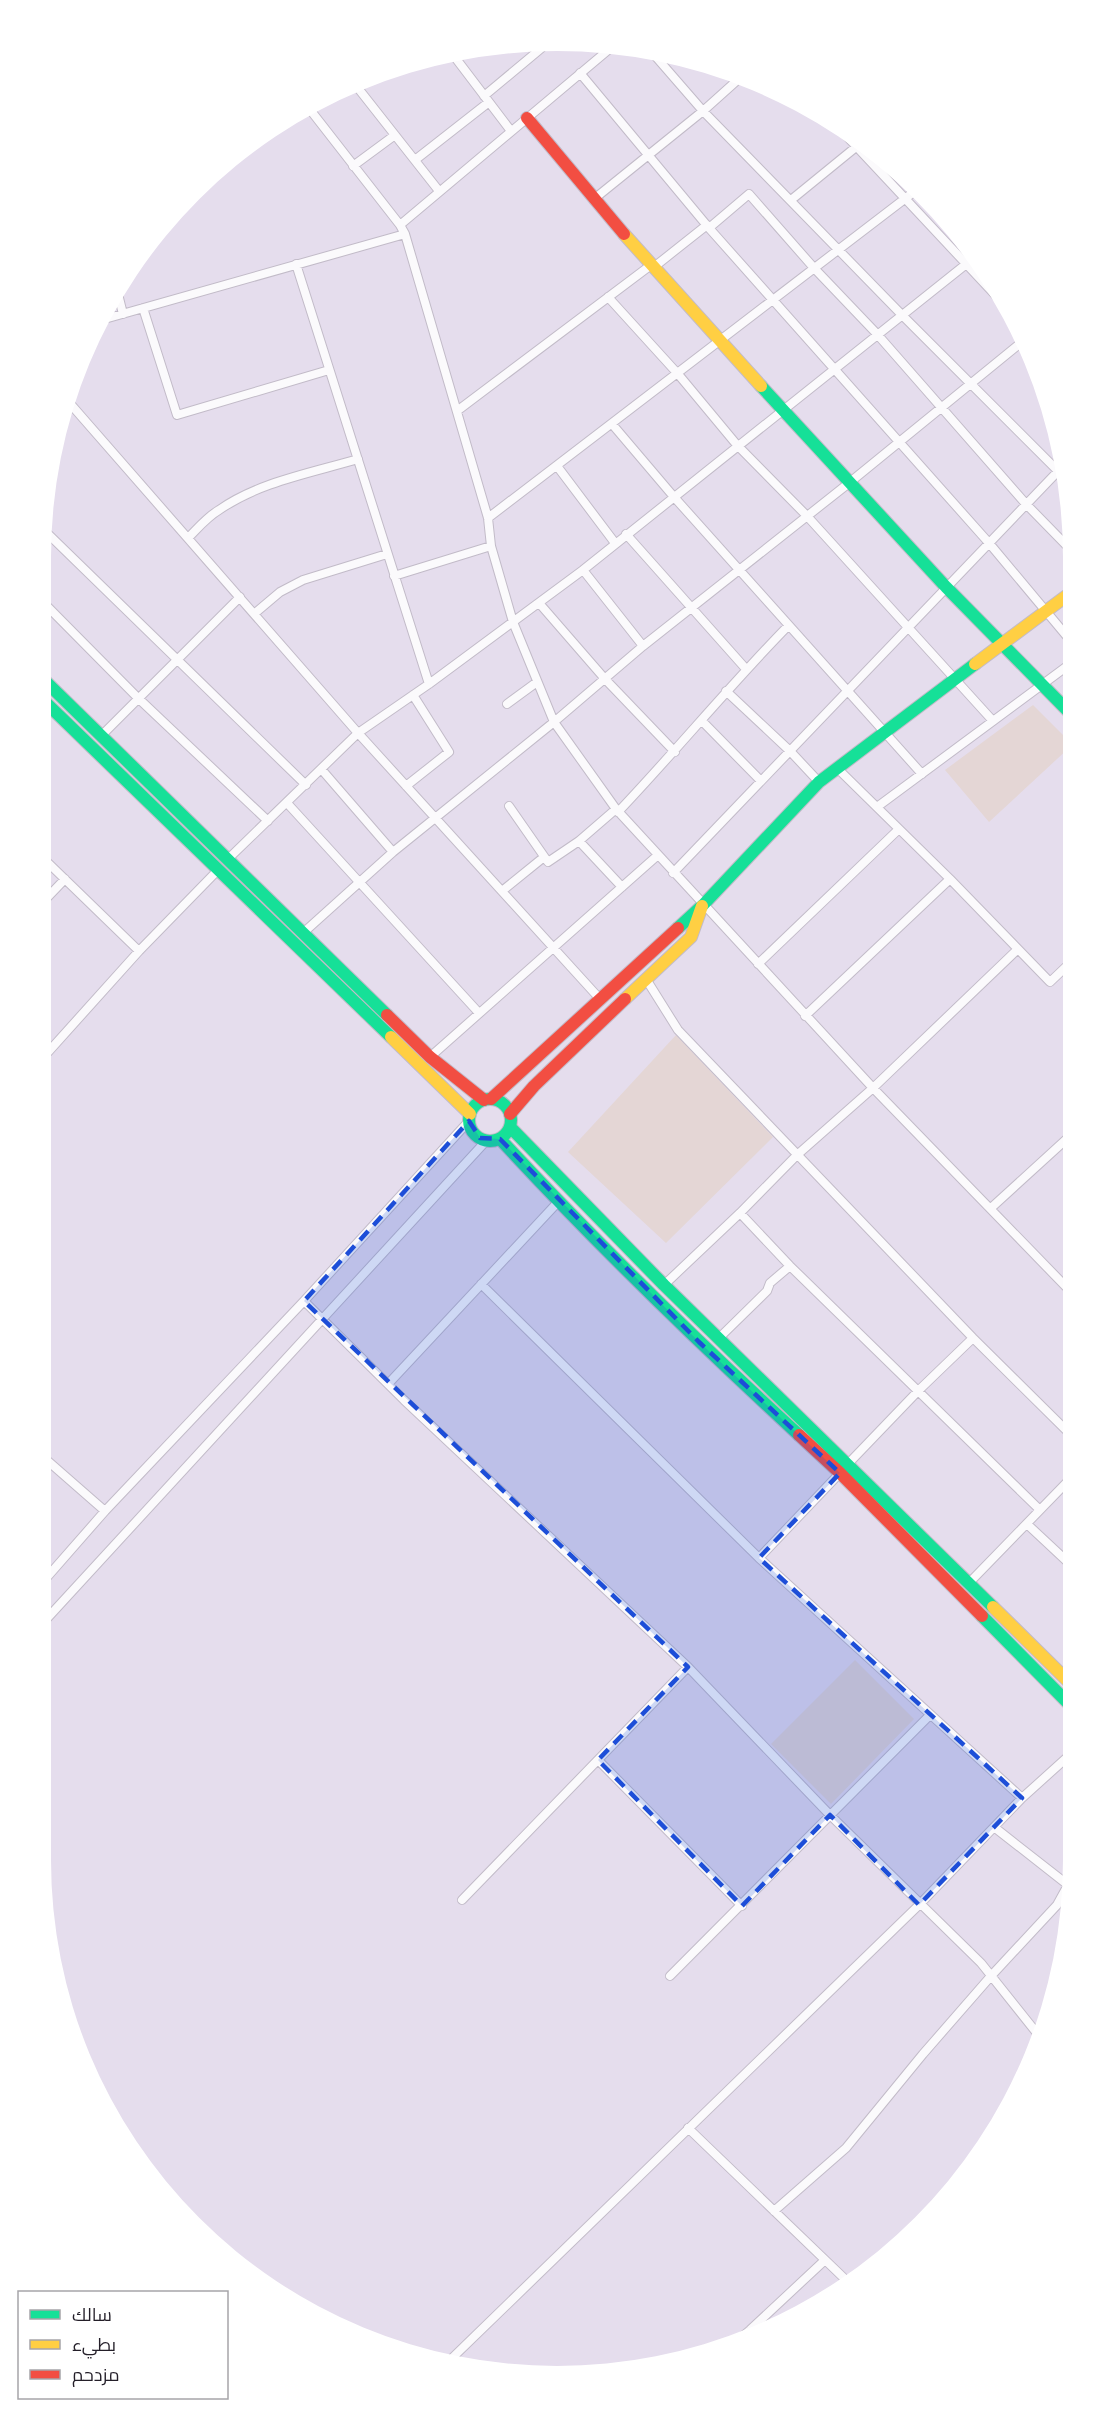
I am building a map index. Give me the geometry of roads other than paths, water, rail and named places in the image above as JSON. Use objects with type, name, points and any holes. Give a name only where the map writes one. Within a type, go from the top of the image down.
[{"type":"street","points":[[415,160],[539,52]]},
{"type":"street","points":[[400,225],[604,53]]},
{"type":"street","points":[[458,61],[511,131]]},
{"type":"street","points":[[660,62],[703,111],[902,315],[970,384],[1054,463]]},
{"type":"street","points":[[580,74],[708,227],[1063,631]]},
{"type":"street","points":[[594,199],[734,83]]},
{"type":"street","points":[[360,91],[439,191]]},
{"type":"street","points":[[313,114],[405,234],[488,519],[491,546],[513,622],[554,722],[617,810],[703,905],[873,1088],[1063,1284]]},
{"type":"street","points":[[527,118],[653,266],[849,483],[945,587],[1063,706]]},
{"type":"street","points":[[353,166],[395,135]]},
{"type":"street","points":[[791,200],[855,148]]},
{"type":"street","points":[[863,154],[979,278]]},
{"type":"street","points":[[457,411],[608,297],[708,227],[749,194],[814,268],[877,334],[1026,504],[1063,541]]},
{"type":"street","points":[[488,519],[910,194]]},
{"type":"street","points":[[112,317],[405,234]]},
{"type":"street","points":[[296,264],[429,684]]},
{"type":"street","points":[[51,1048],[139,951],[358,733],[429,684],[583,570],[966,264]]},
{"type":"street","points":[[608,297],[678,374],[737,445],[807,516],[993,721]]},
{"type":"street","points":[[120,302],[123,314]]},
{"type":"street","points":[[143,308],[177,415],[329,370]]},
{"type":"street","points":[[303,933],[393,852],[554,722],[643,645],[849,483],[1017,346]]},
{"type":"street","points":[[74,407],[358,733],[600,999]]},
{"type":"street","points":[[612,424],[674,498],[922,774]]},
{"type":"street","points":[[188,538],[218,510],[240,496],[357,459]]},
{"type":"street","points":[[557,466],[615,543]]},
{"type":"street","points":[[674,873],[1056,473]]},
{"type":"street","points":[[626,534],[746,669]]},
{"type":"street","points":[[52,537],[306,785]]},
{"type":"street","points":[[394,576],[491,546]]},
{"type":"street","points":[[254,614],[280,592],[303,580],[387,554]]},
{"type":"street","points":[[583,570],[643,645]]},
{"type":"street","points":[[101,736],[240,597]]},
{"type":"street","points":[[51,1572],[105,1511],[304,1301],[470,1118],[473,1108],[487,1100],[703,905],[819,782],[1063,598]]},
{"type":"street","points":[[539,603],[605,679],[675,752]]},
{"type":"street","points":[[51,611],[138,698],[268,821]]},
{"type":"street","points":[[509,806],[549,862],[617,810],[675,752],[726,691],[788,626]]},
{"type":"street","points":[[877,807],[1063,669]]},
{"type":"street","points":[[507,704],[537,682]]},
{"type":"street","points":[[51,688],[101,736],[223,865],[470,1118],[474,1134],[486,1141],[500,1139],[510,1127],[510,1114],[503,1103],[487,1100],[430,1057],[303,933],[223,865],[51,708]]},
{"type":"street","points":[[726,691],[790,751],[819,782]]},
{"type":"street","points":[[406,786],[449,752],[413,695]]},
{"type":"street","points":[[702,721],[761,781]]},
{"type":"street","points":[[837,768],[1050,982],[1063,970]]},
{"type":"street","points":[[322,770],[393,852]]},
{"type":"street","points":[[287,803],[479,1013]]},
{"type":"street","points":[[758,964],[899,830]]},
{"type":"street","points":[[579,841],[622,887]]},
{"type":"street","points":[[430,1057],[658,855]]},
{"type":"street","points":[[502,891],[544,857]]},
{"type":"street","points":[[51,866],[139,951]]},
{"type":"street","points":[[51,893],[65,879]]},
{"type":"street","points":[[805,1016],[950,879]]},
{"type":"street","points":[[510,1114],[534,1086],[691,937],[703,905]]},
{"type":"street","points":[[664,1285],[797,1155],[873,1088],[1018,949]]},
{"type":"street","points":[[646,980],[678,1030],[974,1338],[1063,1427]]},
{"type":"street","points":[[510,1127],[719,1338],[1063,1698]]},
{"type":"street","points":[[500,1139],[558,1202],[699,1342],[843,1469],[968,1584],[1063,1676]]},
{"type":"street","points":[[51,1613],[486,1141]]},
{"type":"street","points":[[991,1208],[1063,1142]]},
{"type":"street","points":[[389,1383],[558,1202]]},
{"type":"street","points":[[740,1213],[790,1266],[1040,1510]]},
{"type":"street","points":[[719,1338],[767,1291],[770,1283],[790,1266]]},
{"type":"street","points":[[481,1284],[759,1558],[1022,1798]]},
{"type":"street","points":[[304,1301],[404,1400],[688,1666],[830,1815],[919,1905],[981,1963],[1034,2029]]},
{"type":"street","points":[[759,1558],[919,1390],[974,1338]]},
{"type":"street","points":[[51,1464],[105,1511]]},
{"type":"street","points":[[968,1584],[1063,1486]]},
{"type":"street","points":[[1027,1524],[1063,1558]]},
{"type":"street","points":[[462,1900],[688,1666]]},
{"type":"street","points":[[670,1976],[930,1715]]},
{"type":"street","points":[[598,1760],[742,1906]]},
{"type":"street","points":[[455,2355],[919,1905],[1022,1798],[1063,1761]]},
{"type":"street","points":[[994,1827],[1062,1881]]},
{"type":"street","points":[[774,2211],[846,2148],[923,2054],[1057,1905],[1062,1896]]},
{"type":"street","points":[[688,2128],[843,2277]]},
{"type":"street","points":[[763,2322],[825,2260]]}]
